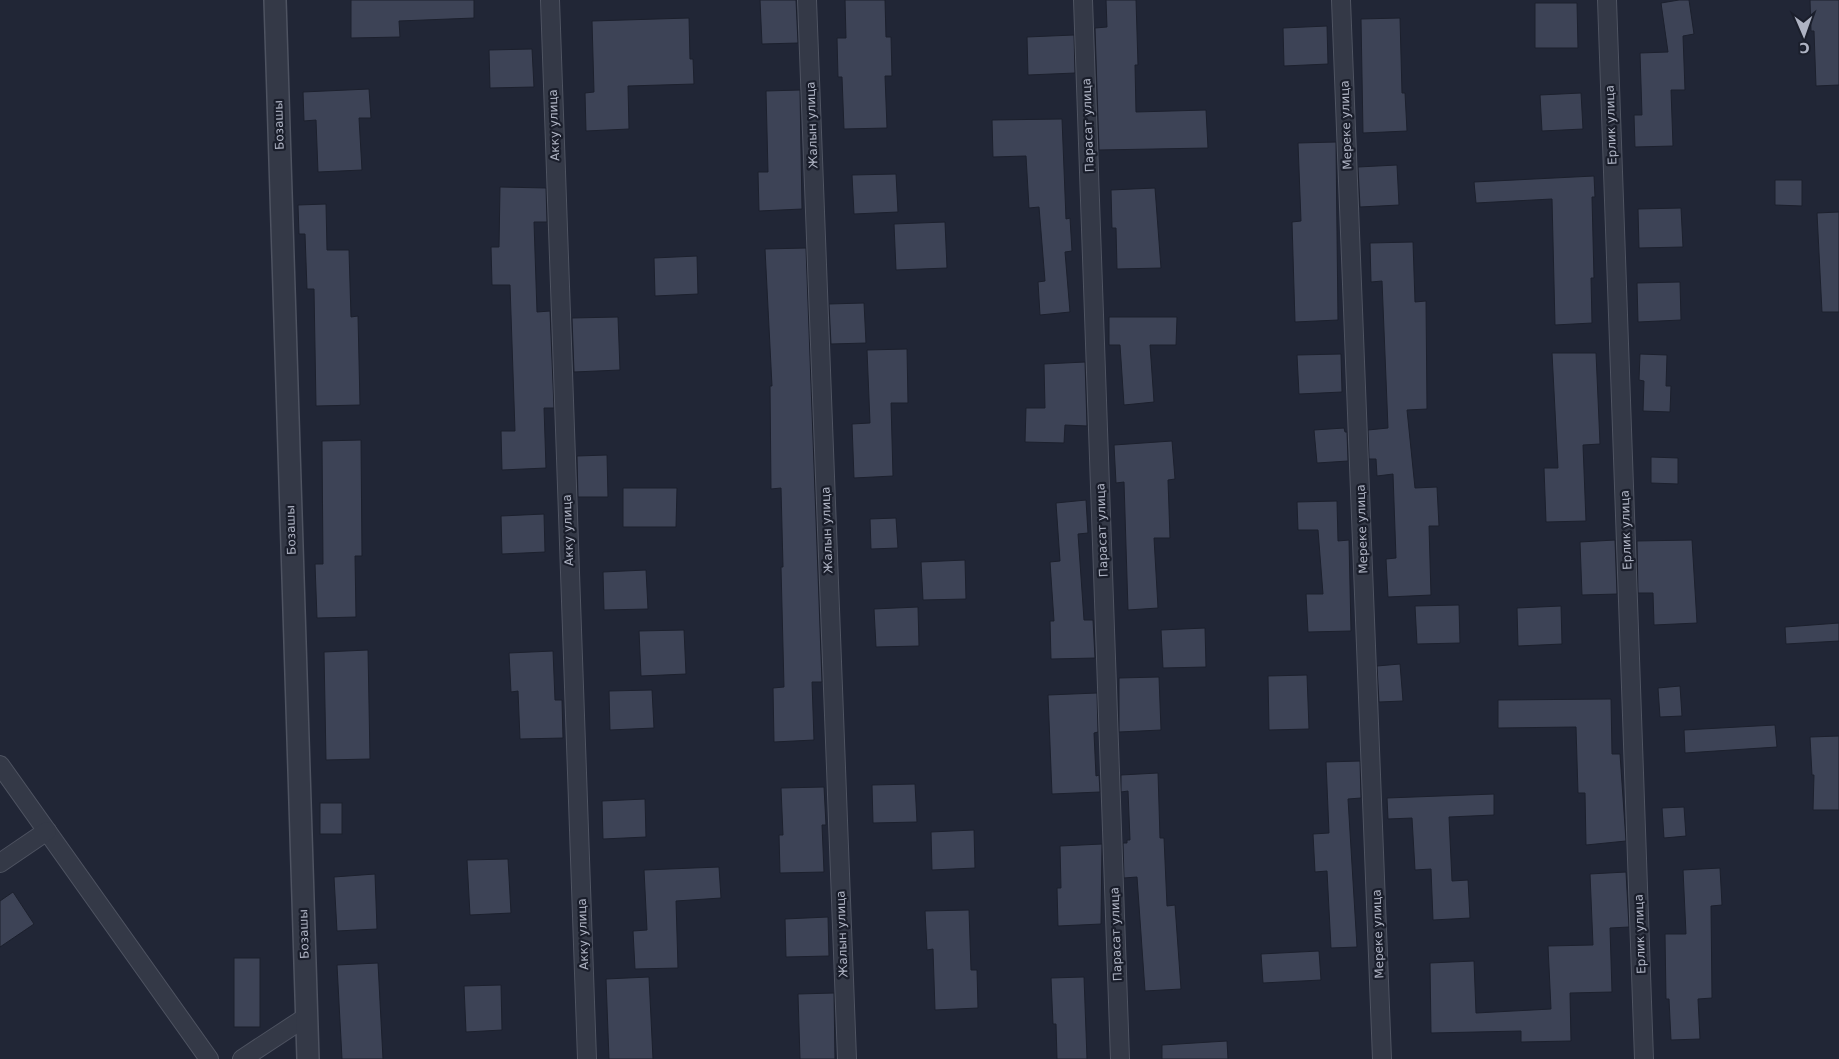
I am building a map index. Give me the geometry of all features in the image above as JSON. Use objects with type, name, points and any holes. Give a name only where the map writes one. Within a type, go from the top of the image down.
[{"type":"street","name":"Бозашы","points":[[275,0],[308,1059]]},
{"type":"street","name":"Акку улица","points":[[550,0],[587,1059]]},
{"type":"street","name":"Жалын улица","points":[[807,0],[847,1059]]},
{"type":"street","name":"Парасат улица","points":[[1083,0],[1120,1059]]},
{"type":"street","name":"Мереке улица","points":[[1341,0],[1382,1059]]},
{"type":"street","name":"Ерлик улица","points":[[1607,0],[1644,1059]]},
{"type":"street","points":[[0,765],[209,1059]]},
{"type":"street","points":[[0,863],[47,831]]},
{"type":"street","points":[[242,1059],[306,1017]]},
{"type":"building","points":[[351,0],[474,0],[474,18],[399,21],[400,37],[351,38]]},
{"type":"building","points":[[760,0],[796,0],[798,43],[762,44]]},
{"type":"building","points":[[845,0],[885,0],[886,37],[891,37],[892,76],[885,76],[887,128],[844,129],[842,77],[838,77],[837,38],[846,38]]},
{"type":"building","points":[[1106,0],[1136,0],[1138,65],[1135,65],[1136,112],[1206,110],[1208,148],[1099,150],[1095,28],[1107,27]]},
{"type":"building","points":[[1689,0],[1694,34],[1683,36],[1685,90],[1671,90],[1673,146],[1635,147],[1634,115],[1642,115],[1640,53],[1668,52],[1661,3]]},
{"type":"building","points":[[1810,0],[1839,0],[1839,85],[1816,86],[1814,31],[1811,31]]},
{"type":"building","points":[[1535,3],[1577,3],[1578,48],[1535,48]]},
{"type":"building","points":[[689,18],[690,59],[693,59],[694,84],[628,86],[629,129],[586,131],[585,93],[594,92],[592,21]]},
{"type":"building","points":[[1400,18],[1402,93],[1405,93],[1407,131],[1363,133],[1361,19]]},
{"type":"building","points":[[1327,26],[1328,64],[1284,66],[1283,28]]},
{"type":"building","points":[[1074,35],[1075,73],[1028,75],[1027,37]]},
{"type":"building","points":[[532,49],[534,87],[490,88],[489,50]]},
{"type":"building","points":[[369,89],[371,118],[359,118],[362,170],[318,172],[316,120],[304,121],[303,92]]},
{"type":"building","points":[[800,90],[802,209],[759,211],[758,172],[768,172],[766,91]]},
{"type":"building","points":[[1581,93],[1583,129],[1542,131],[1540,95]]},
{"type":"building","points":[[1062,119],[1066,219],[1070,218],[1072,251],[1065,252],[1070,312],[1040,315],[1038,282],[1045,281],[1039,207],[1029,208],[1026,156],[993,157],[992,120]]},
{"type":"building","points":[[1336,142],[1338,320],[1295,322],[1292,222],[1301,221],[1298,143]]},
{"type":"building","points":[[1397,165],[1399,205],[1360,207],[1358,167]]},
{"type":"building","points":[[896,174],[898,212],[854,214],[852,175]]},
{"type":"building","points":[[1594,176],[1595,197],[1592,197],[1594,278],[1591,278],[1592,323],[1555,325],[1552,199],[1476,203],[1474,182]]},
{"type":"building","points":[[1775,180],[1802,180],[1802,206],[1775,205]]},
{"type":"building","points":[[500,187],[546,188],[547,222],[534,222],[537,312],[550,311],[554,408],[544,408],[546,468],[502,470],[501,431],[515,431],[510,285],[492,285],[491,247],[499,247]]},
{"type":"building","points":[[1155,188],[1161,268],[1117,269],[1116,228],[1112,228],[1111,190]]},
{"type":"building","points":[[326,204],[327,250],[349,250],[351,317],[358,316],[360,405],[316,406],[314,289],[307,289],[305,234],[299,234],[298,205]]},
{"type":"building","points":[[1681,208],[1683,247],[1639,248],[1638,209]]},
{"type":"building","points":[[1839,212],[1839,312],[1822,312],[1817,213]]},
{"type":"building","points":[[945,222],[947,268],[896,270],[894,224]]},
{"type":"building","points":[[1413,242],[1415,302],[1426,301],[1427,409],[1407,410],[1415,488],[1437,487],[1439,526],[1429,526],[1431,595],[1388,597],[1386,559],[1396,558],[1393,474],[1377,476],[1376,459],[1369,459],[1368,430],[1388,428],[1382,281],[1371,282],[1370,243]]},
{"type":"building","points":[[806,248],[822,682],[812,682],[814,740],[774,742],[773,688],[784,687],[781,567],[783,567],[781,488],[771,489],[770,386],[772,386],[765,249]]},
{"type":"building","points":[[697,256],[698,294],[655,296],[654,258]]},
{"type":"building","points":[[1680,282],[1681,320],[1638,322],[1637,283]]},
{"type":"building","points":[[864,303],[866,343],[831,344],[829,304]]},
{"type":"building","points":[[618,317],[620,370],[574,372],[572,318]]},
{"type":"building","points":[[1109,317],[1177,317],[1176,345],[1150,345],[1154,402],[1124,405],[1120,345],[1109,345]]},
{"type":"building","points":[[907,349],[908,403],[891,403],[893,476],[854,478],[852,424],[870,423],[867,350]]},
{"type":"building","points":[[1552,353],[1596,353],[1600,444],[1583,445],[1586,521],[1546,522],[1544,468],[1558,468]]},
{"type":"building","points":[[1341,354],[1342,392],[1299,394],[1297,355]]},
{"type":"building","points":[[1640,354],[1667,355],[1666,386],[1671,386],[1670,412],[1643,411],[1644,381],[1639,380]]},
{"type":"building","points":[[1085,362],[1087,426],[1065,425],[1064,443],[1025,442],[1026,408],[1045,408],[1044,364]]},
{"type":"building","points":[[1344,428],[1345,432],[1347,432],[1348,461],[1317,463],[1314,430]]},
{"type":"building","points":[[361,440],[362,556],[355,556],[356,617],[317,618],[315,564],[323,564],[322,441]]},
{"type":"building","points":[[1172,441],[1175,479],[1168,480],[1170,538],[1154,538],[1158,608],[1128,610],[1124,482],[1116,483],[1114,445]]},
{"type":"building","points":[[607,455],[608,497],[578,497],[577,456]]},
{"type":"building","points":[[1651,457],[1678,458],[1678,484],[1651,483]]},
{"type":"building","points":[[623,488],[677,488],[676,527],[623,527]]},
{"type":"building","points":[[1086,500],[1088,533],[1078,534],[1084,620],[1093,620],[1095,658],[1051,659],[1050,621],[1054,621],[1050,562],[1060,561],[1056,503]]},
{"type":"building","points":[[1337,501],[1338,541],[1349,540],[1351,631],[1308,632],[1306,594],[1323,594],[1318,530],[1298,530],[1297,502]]},
{"type":"building","points":[[544,514],[545,552],[502,554],[501,516]]},
{"type":"building","points":[[896,518],[898,548],[871,549],[870,519]]},
{"type":"building","points":[[1615,540],[1617,594],[1582,595],[1580,542]]},
{"type":"building","points":[[1692,540],[1697,623],[1654,625],[1653,593],[1638,593],[1637,541]]},
{"type":"building","points":[[965,560],[966,599],[923,600],[921,562]]},
{"type":"building","points":[[646,570],[648,609],[604,610],[603,572]]},
{"type":"building","points":[[1459,605],[1460,643],[1417,644],[1415,606]]},
{"type":"building","points":[[1561,606],[1562,644],[1518,646],[1517,608]]},
{"type":"building","points":[[918,607],[919,646],[876,647],[874,609]]},
{"type":"building","points":[[1839,623],[1839,641],[1786,644],[1785,627]]},
{"type":"building","points":[[1205,628],[1206,667],[1163,668],[1161,630]]},
{"type":"building","points":[[684,630],[686,674],[641,676],[639,631]]},
{"type":"building","points":[[368,650],[370,759],[326,760],[324,652]]},
{"type":"building","points":[[553,651],[555,700],[562,700],[563,738],[520,739],[518,691],[511,692],[509,653]]},
{"type":"building","points":[[1400,664],[1403,701],[1379,702],[1377,666]]},
{"type":"building","points":[[1307,675],[1309,729],[1269,730],[1268,676]]},
{"type":"building","points":[[1159,677],[1161,730],[1119,732],[1119,678]]},
{"type":"building","points":[[1680,686],[1682,716],[1660,717],[1658,688]]},
{"type":"building","points":[[652,690],[654,728],[610,730],[609,691]]},
{"type":"building","points":[[1097,693],[1098,732],[1094,733],[1096,776],[1099,775],[1100,792],[1052,794],[1048,695]]},
{"type":"building","points":[[1611,699],[1612,754],[1620,754],[1626,841],[1586,845],[1585,793],[1578,793],[1576,727],[1498,728],[1498,700]]},
{"type":"building","points":[[1775,725],[1777,747],[1685,753],[1684,730]]},
{"type":"building","points":[[1839,736],[1839,810],[1813,810],[1814,775],[1812,775],[1810,737]]},
{"type":"building","points":[[1360,761],[1361,798],[1348,799],[1357,947],[1331,948],[1327,871],[1315,872],[1313,834],[1329,833],[1326,762]]},
{"type":"building","points":[[1158,773],[1160,838],[1164,838],[1167,906],[1175,905],[1181,989],[1145,991],[1137,877],[1124,878],[1123,843],[1127,843],[1127,840],[1130,840],[1128,791],[1121,792],[1121,775]]},
{"type":"building","points":[[915,784],[917,822],[873,823],[872,785]]},
{"type":"building","points":[[824,787],[826,825],[822,825],[824,872],[780,873],[779,835],[783,835],[781,788]]},
{"type":"building","points":[[1494,794],[1494,815],[1449,817],[1452,881],[1468,880],[1470,918],[1433,920],[1431,869],[1415,870],[1412,818],[1388,819],[1387,798]]},
{"type":"building","points":[[645,799],[646,837],[603,839],[602,801]]},
{"type":"building","points":[[320,803],[342,803],[342,834],[320,834]]},
{"type":"building","points":[[1684,807],[1686,836],[1664,838],[1662,808]]},
{"type":"building","points":[[974,830],[975,868],[932,870],[931,832]]},
{"type":"building","points":[[1102,844],[1101,924],[1058,926],[1057,888],[1061,888],[1060,846]]},
{"type":"building","points":[[508,859],[511,913],[470,915],[467,860]]},
{"type":"building","points":[[719,867],[721,898],[676,901],[678,968],[635,969],[633,931],[647,930],[644,870]]},
{"type":"building","points":[[1720,868],[1722,905],[1711,906],[1712,998],[1698,999],[1700,1039],[1671,1040],[1669,999],[1666,999],[1665,934],[1686,934],[1683,870]]},
{"type":"building","points":[[1626,872],[1629,927],[1610,928],[1612,992],[1570,993],[1571,1041],[1521,1042],[1521,1031],[1431,1033],[1430,963],[1474,961],[1476,1013],[1551,1009],[1548,946],[1593,945],[1590,874]]},
{"type":"building","points":[[375,874],[377,929],[337,931],[334,877]]},
{"type":"building","points":[[13,892],[34,924],[0,947],[0,901]]},
{"type":"building","points":[[969,910],[971,970],[977,970],[978,1008],[935,1010],[933,949],[927,950],[925,911]]},
{"type":"building","points":[[828,917],[829,956],[786,957],[785,919]]},
{"type":"building","points":[[1319,951],[1321,980],[1263,983],[1261,954]]},
{"type":"building","points":[[234,958],[260,958],[260,1027],[234,1027]]},
{"type":"building","points":[[378,963],[383,1059],[342,1059],[337,965]]},
{"type":"building","points":[[649,977],[653,1059],[609,1059],[606,979]]},
{"type":"building","points":[[1084,977],[1087,1059],[1057,1059],[1056,1024],[1053,1024],[1051,978]]},
{"type":"building","points":[[501,985],[502,1030],[466,1032],[464,986]]},
{"type":"building","points":[[834,993],[835,1059],[800,1059],[798,994]]},
{"type":"building","points":[[1227,1041],[1228,1059],[1162,1059],[1162,1045]]}]
